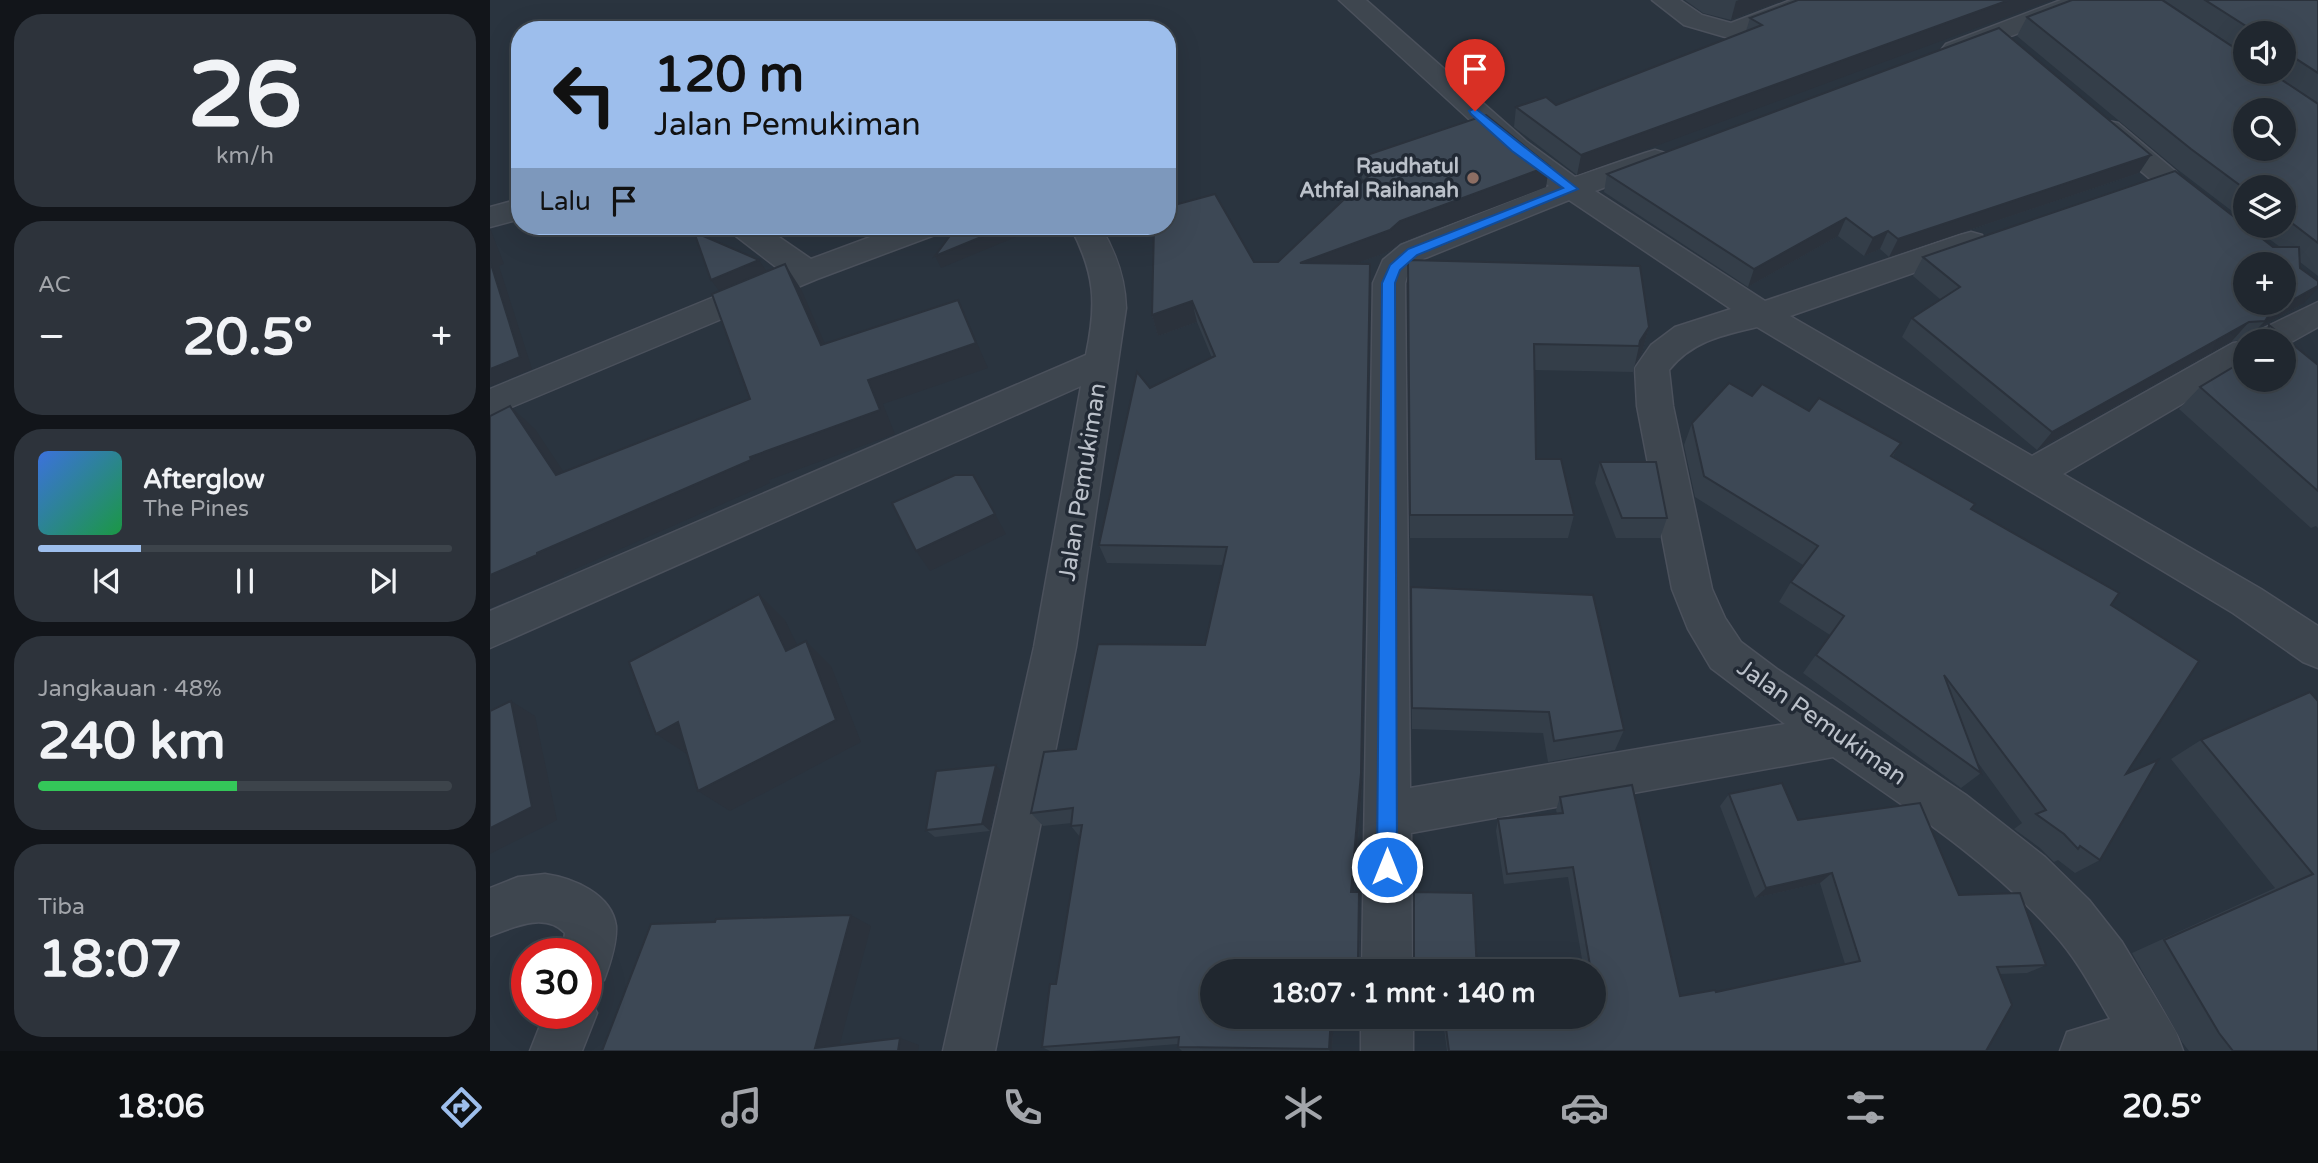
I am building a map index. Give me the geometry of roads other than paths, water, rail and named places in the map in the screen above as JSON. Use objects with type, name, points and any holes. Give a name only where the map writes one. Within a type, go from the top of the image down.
[{"type":"street","points":[[1351,0],[1517,149],[1572,189],[1761,314],[2247,601],[2318,649]]},
{"type":"street","points":[[1664,0],[1693,20],[1732,31],[1814,0]]},
{"type":"street","points":[[1931,58],[2083,0]]},
{"type":"street","points":[[1995,34],[2016,52]]},
{"type":"street","points":[[2091,114],[2163,185]]},
{"type":"street","points":[[1387,959],[1389,283],[1394,268],[1412,252],[1518,208],[1675,152]]},
{"type":"street","points":[[490,217],[511,211]]},
{"type":"street","name":"Jalan Pemukiman","points":[[1996,234],[1761,314],[1690,332],[1664,350],[1652,368],[1655,405],[1692,589],[1709,629],[1726,655],[1762,683],[1951,811],[2028,874],[2072,917],[2104,960],[2152,1044],[2086,1051]]},
{"type":"street","points":[[754,235],[785,259],[807,271]]},
{"type":"street","points":[[490,403],[807,271],[905,235]]},
{"type":"street","points":[[1091,235],[1101,252],[1111,291],[1111,317],[1102,362]]},
{"type":"street","points":[[2280,329],[2315,299]]},
{"type":"street","points":[[2032,474],[2233,359]]},
{"type":"street","name":"Jalan Pemukiman","points":[[490,630],[1102,362]]},
{"type":"street","name":"Jalan Pemukiman","points":[[969,1051],[1055,647],[1102,362]]},
{"type":"street","points":[[1387,815],[1839,735]]},
{"type":"street","points":[[490,912],[534,898],[566,900],[582,912],[592,926],[590,938]]},
{"type":"street","points":[[556,1051],[565,1029]]},
{"type":"street","points":[[1387,1029],[1387,1051]]},
{"type":"place","name":"Raudhatul Athfal Raihanah","points":[[1473,178]]}]
